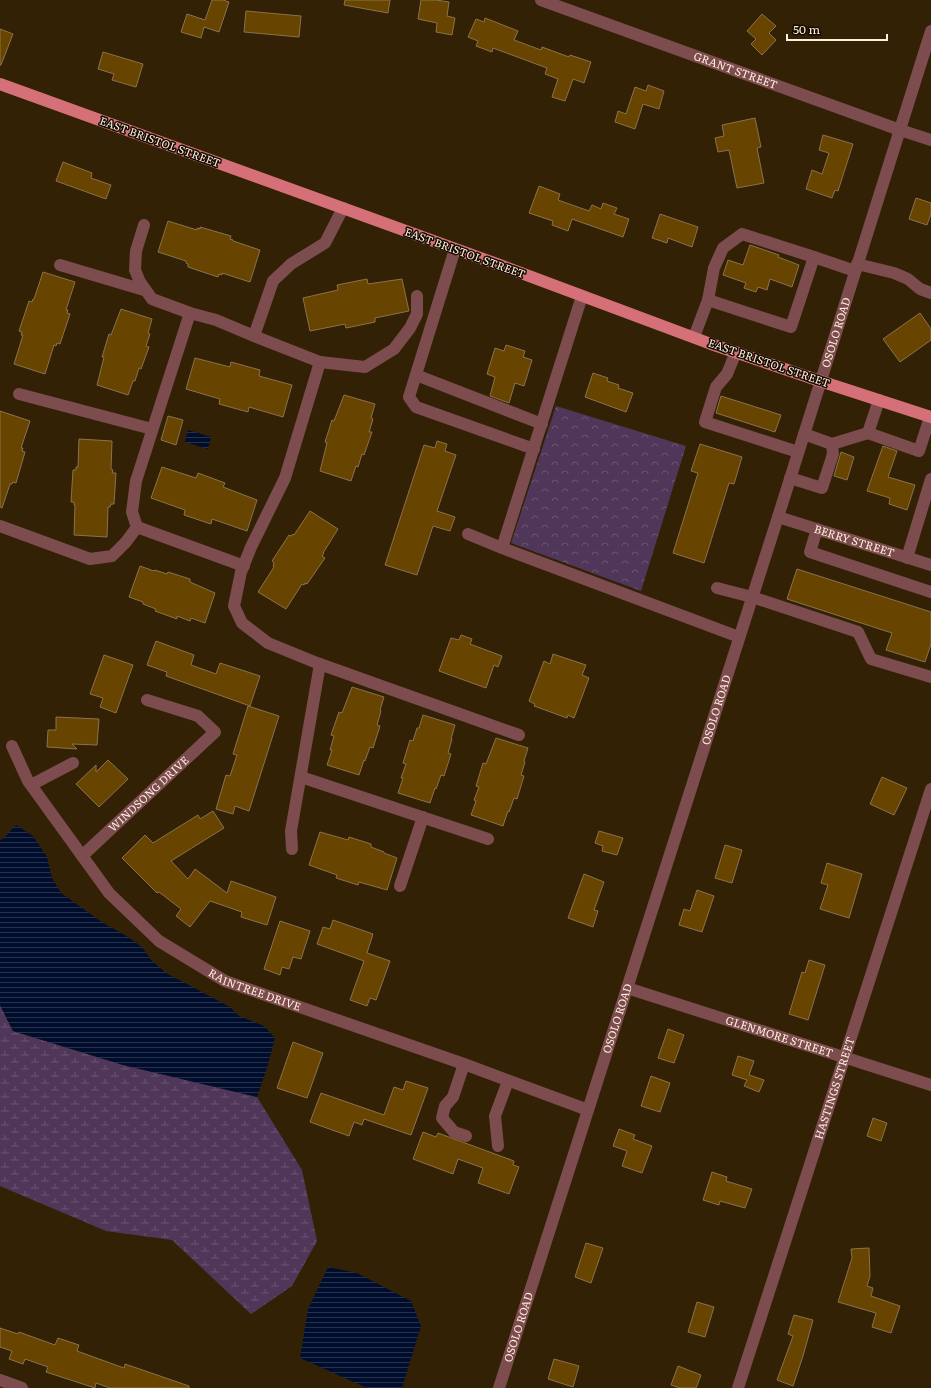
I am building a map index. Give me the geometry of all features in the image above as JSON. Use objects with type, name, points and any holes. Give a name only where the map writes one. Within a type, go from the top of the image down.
[{"type":"main road","name":"EAST BRISTOL STREET","points":[[0,84],[694,337],[820,381],[930,417]]},
{"type":"street","name":"GRANT STREET","points":[[540,0],[931,140]]},
{"type":"street","name":"OSOLO ROAD","points":[[499,1388],[778,517],[931,31]]},
{"type":"street","points":[[254,336],[273,281],[291,264],[325,243],[343,208]]},
{"type":"street","points":[[144,225],[136,251],[135,270],[144,290],[152,299],[190,313],[216,320],[320,362],[365,367],[394,349],[410,328],[416,314],[417,296]]},
{"type":"street","points":[[694,337],[708,300],[714,268],[723,248],[742,234],[814,257],[856,268],[894,273],[908,279],[920,289],[931,293]]},
{"type":"street","points":[[455,249],[409,397],[416,407],[534,449]]},
{"type":"street","points":[[708,300],[792,327],[814,257]]},
{"type":"street","points":[[60,265],[144,290]]},
{"type":"street","points":[[502,548],[582,296]]},
{"type":"street","points":[[137,528],[132,512],[136,481],[190,313]]},
{"type":"street","points":[[736,352],[727,374],[716,387],[705,422],[798,452]]},
{"type":"street","points":[[320,362],[285,478],[251,547],[244,566],[234,606],[242,624],[268,643],[320,664],[518,735]]},
{"type":"street","points":[[416,375],[542,424]]},
{"type":"street","points":[[19,394],[152,429]]},
{"type":"street","points":[[868,433],[879,400]]},
{"type":"street","points":[[804,434],[832,444],[868,433],[919,450],[930,417]]},
{"type":"street","points":[[790,478],[822,488],[833,454],[832,444]]},
{"type":"street","points":[[906,558],[931,479]]},
{"type":"street","name":"BERRY STREET","points":[[778,517],[931,565]]},
{"type":"street","points":[[0,526],[90,559],[112,556],[137,528]]},
{"type":"street","points":[[137,528],[244,566]]},
{"type":"street","points":[[817,529],[810,552],[931,592]]},
{"type":"street","points":[[468,534],[739,637]]},
{"type":"street","points":[[717,588],[752,597],[858,632],[871,659],[931,678]]},
{"type":"street","points":[[292,849],[291,831],[320,664]]},
{"type":"street","name":"WINDSONG DRIVE","points":[[82,856],[215,732],[198,716],[147,700]]},
{"type":"street","name":"RAINTREE DRIVE","points":[[12,746],[31,785],[109,893],[159,941],[225,981],[464,1064],[588,1110]]},
{"type":"street","points":[[31,785],[73,763]]},
{"type":"street","points":[[301,776],[488,839]]},
{"type":"street","name":"HASTINGS STREET","points":[[738,1388],[931,789]]},
{"type":"street","points":[[400,886],[423,817]]},
{"type":"street","name":"GLENMORE STREET","points":[[627,988],[931,1085]]},
{"type":"street","points":[[464,1064],[453,1097],[446,1106],[442,1118],[454,1132],[466,1136]]},
{"type":"street","points":[[498,1146],[495,1116],[508,1081]]},
{"type":"street","points":[[0,1380],[22,1388]]},
{"type":"green space","points":[[556,406],[686,446],[641,591],[511,543]]},
{"type":"green space","points":[[0,1005],[13,1031],[123,1065],[257,1097],[302,1170],[317,1241],[292,1286],[251,1314],[172,1240],[106,1231],[0,1186]]},
{"type":"water","points":[[188,430],[211,437],[208,449],[185,442]]},
{"type":"water","points":[[16,825],[33,836],[47,857],[52,878],[61,893],[103,923],[125,935],[142,947],[151,960],[166,973],[230,1007],[239,1016],[264,1026],[275,1038],[257,1097],[123,1065],[13,1031],[0,1005],[0,840],[3,839]]},
{"type":"water","points":[[328,1267],[357,1273],[411,1301],[421,1326],[402,1388],[367,1388],[300,1358],[308,1309]]},
{"type":"building","points":[[212,0],[223,0],[229,2],[219,32],[204,27],[201,38],[181,32],[187,14],[205,20]]},
{"type":"building","points":[[345,0],[390,0],[388,13],[344,5]]},
{"type":"building","points":[[421,0],[449,2],[447,16],[455,18],[452,35],[436,32],[437,23],[418,19]]},
{"type":"building","points":[[246,11],[301,16],[299,37],[244,32]]},
{"type":"building","points":[[762,14],[776,26],[769,33],[776,40],[762,55],[751,44],[756,39],[747,31]]},
{"type":"building","points":[[485,18],[518,31],[514,40],[541,50],[542,47],[569,57],[570,55],[591,62],[584,83],[573,79],[565,101],[552,97],[558,79],[545,74],[547,68],[493,48],[492,52],[476,46],[478,41],[468,37],[476,19],[484,22]]},
{"type":"building","points":[[0,29],[13,34],[1,65],[0,65]]},
{"type":"building","points":[[103,52],[143,64],[136,87],[112,80],[114,74],[98,69]]},
{"type":"building","points":[[648,85],[664,91],[659,109],[643,104],[635,129],[615,122],[618,111],[626,114],[635,87],[646,91]]},
{"type":"building","points":[[755,118],[761,147],[757,148],[764,183],[737,188],[729,150],[718,152],[715,138],[724,136],[722,125]]},
{"type":"building","points":[[823,135],[853,144],[838,191],[835,190],[832,198],[806,189],[812,170],[822,174],[829,153],[819,150]]},
{"type":"building","points":[[63,162],[92,173],[91,178],[111,185],[106,199],[56,181]]},
{"type":"building","points":[[539,186],[560,194],[558,200],[589,211],[592,205],[601,209],[603,203],[617,208],[614,214],[629,219],[623,237],[572,219],[568,231],[552,225],[553,221],[529,213]]},
{"type":"building","points":[[916,198],[931,203],[931,214],[927,225],[909,219]]},
{"type":"building","points":[[660,214],[698,227],[692,247],[668,238],[667,243],[652,238]]},
{"type":"building","points":[[168,221],[197,230],[197,228],[200,229],[200,227],[231,236],[230,239],[233,241],[260,250],[250,282],[222,273],[222,275],[219,274],[218,277],[188,267],[186,261],[158,252]]},
{"type":"building","points":[[750,245],[779,255],[778,257],[799,265],[792,287],[770,279],[767,290],[758,287],[756,292],[744,288],[746,283],[723,275],[728,260],[743,265]]},
{"type":"building","points":[[43,272],[75,282],[66,310],[68,310],[67,313],[70,314],[60,344],[57,343],[56,346],[54,345],[45,374],[14,364],[23,335],[21,335],[22,332],[19,331],[29,301],[32,302],[34,299]]},
{"type":"building","points":[[367,279],[368,284],[402,279],[409,311],[375,318],[375,322],[346,328],[345,324],[310,331],[303,298],[338,290],[337,285]]},
{"type":"building","points":[[121,309],[152,319],[148,333],[150,334],[146,346],[149,347],[141,369],[139,368],[135,381],[133,381],[128,395],[97,385],[104,357],[102,357],[109,334],[111,335]]},
{"type":"building","points":[[920,313],[931,329],[931,340],[900,362],[883,339]]},
{"type":"building","points":[[506,345],[525,351],[523,357],[532,360],[524,386],[515,383],[509,403],[490,396],[495,377],[487,374],[495,348],[504,351]]},
{"type":"building","points":[[195,358],[230,367],[231,362],[260,370],[259,376],[292,385],[283,417],[249,407],[248,412],[219,404],[220,399],[186,389]]},
{"type":"building","points":[[593,373],[608,378],[607,381],[619,385],[618,388],[633,393],[626,412],[585,397]]},
{"type":"building","points":[[344,395],[375,404],[369,432],[372,432],[364,455],[362,454],[358,467],[356,466],[351,481],[320,471],[327,443],[325,442],[332,420],[334,421]]},
{"type":"building","points":[[721,396],[781,415],[775,432],[716,413]]},
{"type":"building","points":[[0,411],[30,421],[21,448],[23,448],[22,451],[25,452],[16,483],[13,482],[10,484],[2,508],[0,507]]},
{"type":"building","points":[[168,416],[183,420],[176,445],[161,440]]},
{"type":"building","points":[[79,439],[112,441],[111,469],[113,470],[112,473],[116,473],[114,504],[111,504],[110,507],[108,507],[107,537],[74,535],[75,505],[74,502],[71,502],[73,470],[76,470],[76,467],[78,467]]},
{"type":"building","points":[[437,441],[447,444],[445,451],[456,455],[437,511],[455,517],[450,531],[433,526],[417,575],[385,565],[424,445],[435,448]]},
{"type":"building","points":[[700,444],[742,457],[734,484],[729,483],[704,563],[673,553],[698,473],[691,471]]},
{"type":"building","points":[[883,446],[897,451],[888,477],[915,485],[907,510],[889,504],[890,498],[867,491]]},
{"type":"building","points":[[841,452],[854,457],[847,480],[834,476]]},
{"type":"building","points":[[162,467],[196,478],[198,473],[225,483],[223,487],[257,500],[247,531],[212,519],[211,524],[184,515],[185,510],[151,498]]},
{"type":"building","points":[[310,511],[338,529],[323,553],[322,556],[325,558],[307,584],[302,584],[286,609],[258,592],[274,567],[274,563],[272,561],[289,535],[294,535]]},
{"type":"building","points":[[140,566],[154,571],[167,574],[168,572],[190,579],[190,582],[215,593],[205,623],[191,618],[190,621],[177,616],[177,619],[155,611],[156,609],[143,604],[143,602],[129,597]]},
{"type":"building","points":[[797,569],[931,612],[931,644],[925,662],[886,650],[892,633],[787,599]]},
{"type":"building","points":[[461,635],[472,639],[470,644],[502,656],[498,667],[494,665],[486,688],[439,671],[451,638],[459,640]]},
{"type":"building","points":[[156,641],[194,655],[191,665],[216,674],[220,663],[260,676],[250,706],[166,676],[167,672],[147,665]]},
{"type":"building","points":[[553,654],[586,665],[582,675],[589,678],[574,718],[568,715],[567,718],[534,706],[535,704],[529,701],[544,661],[550,664]]},
{"type":"building","points":[[104,655],[133,665],[116,713],[100,707],[103,698],[90,694]]},
{"type":"building","points":[[352,687],[384,697],[377,725],[380,726],[373,748],[370,747],[359,775],[327,765],[332,750],[330,750],[334,736],[331,735],[339,712],[342,713]]},
{"type":"building","points":[[248,706],[279,716],[249,811],[235,806],[233,814],[216,809],[226,775],[230,776],[237,755],[233,754]]},
{"type":"building","points":[[423,715],[455,725],[448,753],[451,754],[444,776],[441,775],[430,803],[398,793],[406,764],[403,763],[410,740],[413,741]]},
{"type":"building","points":[[56,717],[99,719],[97,745],[72,744],[77,749],[47,747],[48,730],[56,730]]},
{"type":"building","points":[[496,738],[528,748],[521,775],[524,776],[517,799],[514,798],[503,826],[471,815],[476,801],[474,800],[479,787],[476,786],[483,763],[486,764]]},
{"type":"building","points":[[108,760],[128,779],[99,807],[76,784],[96,765],[96,772]]},
{"type":"building","points":[[882,777],[907,788],[894,815],[870,804]]},
{"type":"building","points":[[213,811],[224,828],[171,861],[188,879],[195,869],[227,893],[231,881],[276,897],[267,925],[241,917],[242,912],[210,901],[190,927],[176,916],[181,909],[159,892],[157,893],[122,858],[145,835],[153,843],[198,815],[200,819]]},
{"type":"building","points":[[599,831],[623,838],[617,855],[602,851],[603,846],[595,843]]},
{"type":"building","points":[[320,832],[348,840],[349,837],[371,844],[371,847],[397,858],[387,890],[359,882],[358,885],[336,878],[337,875],[309,865]]},
{"type":"building","points":[[725,845],[742,850],[732,883],[715,878]]},
{"type":"building","points":[[827,863],[862,874],[849,918],[820,909],[828,885],[821,883]]},
{"type":"building","points":[[584,874],[604,882],[594,910],[598,911],[593,927],[568,918]]},
{"type":"building","points":[[697,890],[714,896],[702,932],[679,925],[684,909],[690,911]]},
{"type":"building","points":[[333,920],[373,934],[367,953],[390,961],[376,1000],[370,998],[367,1006],[350,1000],[364,961],[317,944],[323,927],[330,929]]},
{"type":"building","points":[[280,921],[310,931],[301,959],[293,957],[289,969],[282,967],[280,975],[264,969]]},
{"type":"building","points":[[809,960],[825,965],[808,1020],[789,1014],[802,972],[805,973]]},
{"type":"building","points":[[668,1029],[684,1035],[674,1063],[658,1058]]},
{"type":"building","points":[[293,1042],[323,1053],[307,1098],[277,1088]]},
{"type":"building","points":[[738,1056],[754,1061],[749,1075],[764,1080],[759,1092],[744,1086],[747,1080],[732,1075]]},
{"type":"building","points":[[651,1076],[670,1083],[660,1112],[641,1106]]},
{"type":"building","points":[[406,1081],[428,1088],[411,1135],[364,1119],[362,1125],[354,1122],[349,1136],[310,1122],[321,1093],[384,1115],[394,1087],[403,1090]]},
{"type":"building","points":[[873,1118],[887,1123],[881,1141],[867,1136]]},
{"type":"building","points":[[619,1129],[635,1135],[633,1139],[652,1146],[642,1173],[622,1166],[627,1151],[613,1146]]},
{"type":"building","points":[[423,1132],[436,1137],[438,1133],[514,1161],[513,1165],[519,1167],[509,1194],[478,1183],[483,1168],[458,1159],[453,1174],[413,1159]]},
{"type":"building","points":[[712,1172],[727,1177],[726,1181],[752,1189],[745,1208],[720,1201],[719,1205],[703,1200]]},
{"type":"building","points":[[586,1243],[603,1248],[591,1283],[575,1277]]},
{"type":"building","points":[[869,1248],[870,1276],[867,1286],[873,1288],[871,1296],[900,1306],[891,1333],[872,1327],[876,1313],[838,1302],[852,1258],[851,1249]]},
{"type":"building","points":[[697,1302],[714,1307],[705,1337],[688,1332]]},
{"type":"building","points":[[794,1315],[813,1320],[793,1386],[777,1380],[793,1336],[788,1334]]},
{"type":"building","points":[[0,1328],[18,1334],[19,1332],[55,1345],[58,1338],[79,1345],[77,1351],[124,1368],[125,1364],[189,1386],[189,1388],[110,1388],[96,1383],[95,1388],[46,1372],[48,1367],[25,1359],[23,1364],[9,1359],[12,1351],[0,1347]]},
{"type":"building","points":[[554,1359],[579,1366],[573,1387],[548,1379]]},
{"type":"building","points":[[678,1366],[701,1375],[696,1388],[680,1388],[671,1385]]}]
